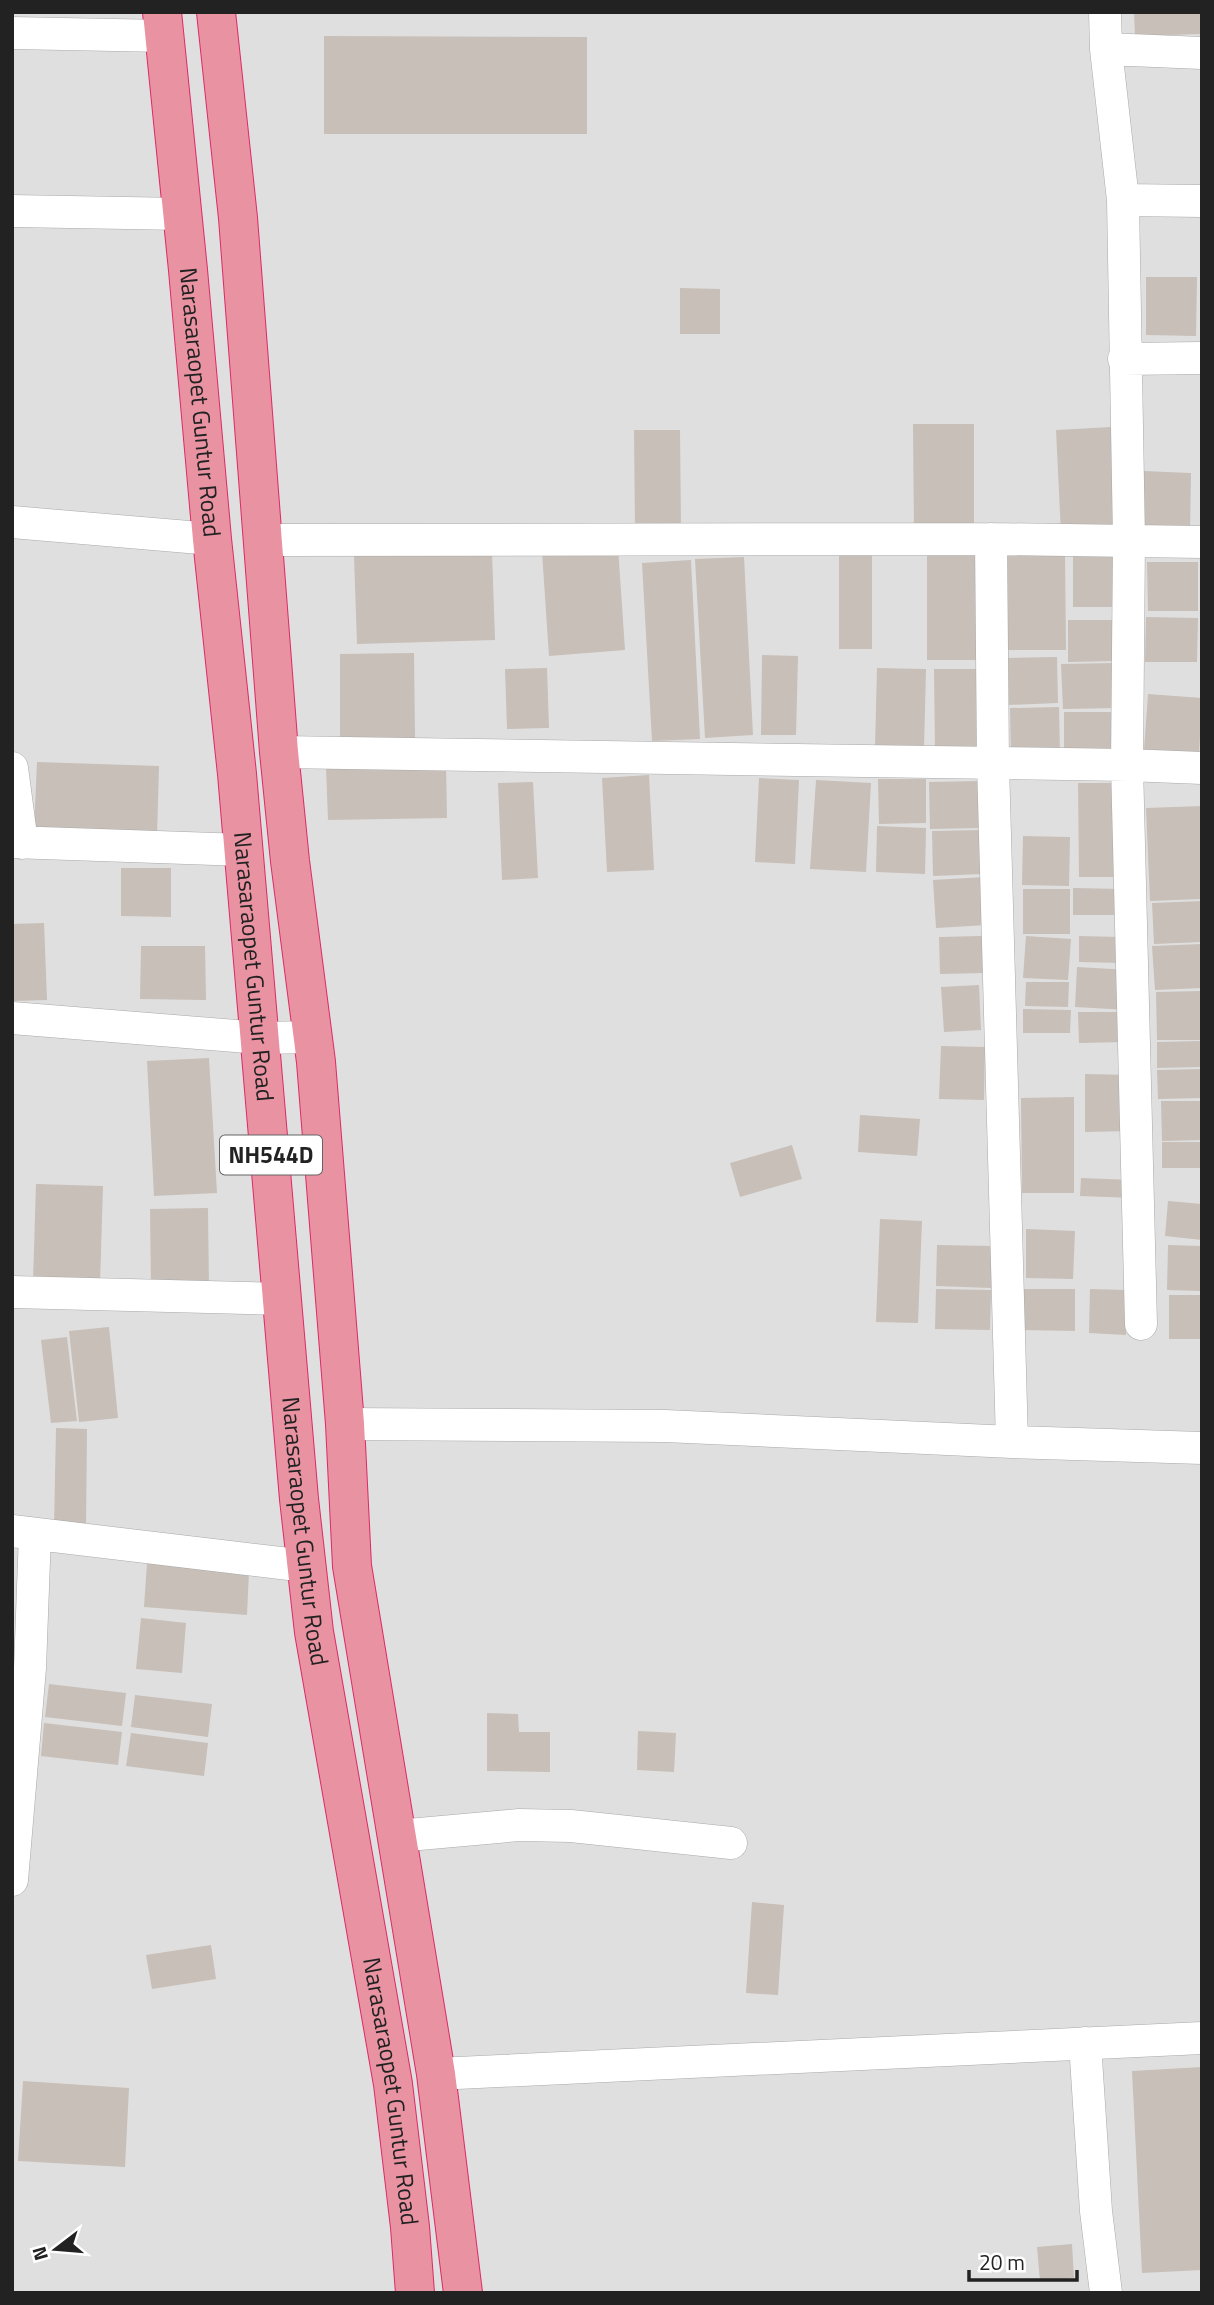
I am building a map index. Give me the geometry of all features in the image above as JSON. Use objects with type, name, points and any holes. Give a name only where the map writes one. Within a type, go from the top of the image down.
[{"type":"highway","name":"Narasaraopet Guntur Road","points":[[216,12],[238,218],[279,751],[313,1037],[345,1424],[352,1566],[436,2074],[463,2293]]},
{"type":"highway","name":"Narasaraopet Guntur Road","points":[[163,24],[244,850],[306,1566],[314,1632],[393,2084],[415,2293]]},
{"type":"street","points":[[1105,12],[1123,200],[1129,540],[1127,765],[1141,1324]]},
{"type":"street","points":[[12,33],[163,24]]},
{"type":"street","points":[[1107,49],[1202,53]]},
{"type":"street","points":[[1123,200],[1202,201]]},
{"type":"street","points":[[12,211],[183,214]]},
{"type":"street","points":[[1124,359],[1202,358]]},
{"type":"street","points":[[12,522],[212,539]]},
{"type":"street","points":[[263,540],[991,539],[1202,542]]},
{"type":"street","points":[[991,539],[993,764],[1013,1442]]},
{"type":"street","points":[[279,751],[1202,768]]},
{"type":"street","points":[[12,768],[17,842],[244,850]]},
{"type":"street","points":[[12,1018],[261,1038],[313,1037]]},
{"type":"street","points":[[12,1292],[283,1299]]},
{"type":"street","points":[[345,1424],[665,1426],[1202,1448]]},
{"type":"street","points":[[12,1880],[30,1668],[24,1532],[306,1566]]},
{"type":"street","points":[[397,1836],[519,1825],[558,1826],[732,1843]]},
{"type":"street","points":[[436,2074],[1202,2038]]},
{"type":"street","points":[[1085,2043],[1096,2211],[1106,2293]]},
{"type":"shaded area","points":[[12,12],[1202,12],[1202,2293],[12,2293]]},
{"type":"building","points":[[1134,12],[1202,12],[1202,34],[1135,36]]},
{"type":"building","points":[[324,36],[587,37],[587,134],[324,134]]},
{"type":"building","points":[[1146,277],[1197,277],[1196,336],[1146,335]]},
{"type":"building","points":[[680,288],[720,289],[720,334],[680,334]]},
{"type":"building","points":[[913,424],[974,424],[974,534],[914,534]]},
{"type":"building","points":[[1111,427],[1116,532],[1061,534],[1056,430]]},
{"type":"building","points":[[634,430],[680,430],[681,530],[635,530]]},
{"type":"building","points":[[1143,471],[1191,473],[1190,532],[1142,532]]},
{"type":"building","points":[[618,547],[625,650],[549,656],[542,552]]},
{"type":"building","points":[[492,552],[495,640],[357,644],[354,556]]},
{"type":"building","points":[[1065,553],[1066,650],[1007,650],[1006,554]]},
{"type":"building","points":[[1073,553],[1114,553],[1114,607],[1073,607]]},
{"type":"building","points":[[839,555],[872,555],[872,649],[839,649]]},
{"type":"building","points":[[927,555],[976,555],[977,660],[927,660]]},
{"type":"building","points":[[744,557],[753,735],[705,738],[695,559]]},
{"type":"building","points":[[691,560],[700,739],[652,741],[642,563]]},
{"type":"building","points":[[1147,562],[1198,562],[1198,611],[1148,611]]},
{"type":"building","points":[[1146,617],[1198,618],[1197,662],[1145,662]]},
{"type":"building","points":[[1068,620],[1115,620],[1116,661],[1068,662]]},
{"type":"building","points":[[414,653],[415,738],[340,738],[340,654]]},
{"type":"building","points":[[762,655],[798,656],[796,735],[761,735]]},
{"type":"building","points":[[1057,657],[1058,703],[1008,705],[1006,658]]},
{"type":"building","points":[[1116,663],[1118,708],[1063,709],[1061,664]]},
{"type":"building","points":[[547,668],[549,728],[507,729],[505,669]]},
{"type":"building","points":[[877,668],[926,669],[924,748],[875,748]]},
{"type":"building","points":[[934,669],[978,669],[979,751],[935,752]]},
{"type":"building","points":[[1148,694],[1202,698],[1199,754],[1144,750]]},
{"type":"building","points":[[1059,707],[1060,755],[1011,756],[1010,708]]},
{"type":"building","points":[[1064,712],[1120,712],[1120,754],[1064,754]]},
{"type":"building","points":[[37,762],[159,766],[157,835],[34,831]]},
{"type":"building","points":[[446,765],[447,818],[328,820],[326,767]]},
{"type":"building","points":[[649,775],[654,870],[607,872],[602,778]]},
{"type":"building","points":[[759,778],[799,780],[795,864],[755,862]]},
{"type":"building","points":[[878,779],[926,779],[926,823],[879,824]]},
{"type":"building","points":[[816,780],[871,783],[866,872],[810,869]]},
{"type":"building","points":[[981,781],[983,828],[930,829],[929,782]]},
{"type":"building","points":[[533,782],[538,878],[502,880],[498,783]]},
{"type":"building","points":[[1078,783],[1115,783],[1116,877],[1079,877]]},
{"type":"building","points":[[1202,806],[1202,899],[1150,901],[1146,808]]},
{"type":"building","points":[[877,826],[926,828],[925,874],[876,872]]},
{"type":"building","points":[[982,830],[983,874],[933,876],[932,831]]},
{"type":"building","points":[[1023,836],[1070,837],[1069,886],[1022,885]]},
{"type":"building","points":[[121,868],[171,868],[171,917],[121,916]]},
{"type":"building","points":[[985,877],[987,925],[936,928],[933,880]]},
{"type":"building","points":[[1073,888],[1121,889],[1120,915],[1073,915]]},
{"type":"building","points":[[1023,889],[1070,889],[1070,934],[1023,934]]},
{"type":"building","points":[[1202,901],[1202,942],[1154,944],[1152,903]]},
{"type":"building","points":[[44,923],[47,1000],[12,1001],[12,924]]},
{"type":"building","points":[[982,936],[983,973],[940,974],[939,937]]},
{"type":"building","points":[[1026,936],[1071,939],[1068,980],[1023,978]]},
{"type":"building","points":[[1079,936],[1122,937],[1122,963],[1079,962]]},
{"type":"building","points":[[1202,944],[1202,988],[1155,990],[1152,946]]},
{"type":"building","points":[[141,946],[205,946],[206,1000],[140,999]]},
{"type":"building","points":[[1077,967],[1130,970],[1128,1010],[1075,1007]]},
{"type":"building","points":[[1026,982],[1069,982],[1068,1007],[1025,1006]]},
{"type":"building","points":[[979,985],[981,1030],[944,1032],[941,987]]},
{"type":"building","points":[[1202,991],[1202,1040],[1157,1040],[1156,992]]},
{"type":"building","points":[[1023,1009],[1071,1010],[1070,1033],[1023,1033]]},
{"type":"building","points":[[1078,1012],[1128,1012],[1128,1042],[1079,1043]]},
{"type":"building","points":[[1202,1041],[1202,1067],[1157,1068],[1157,1042]]},
{"type":"building","points":[[941,1046],[985,1047],[984,1100],[939,1099]]},
{"type":"building","points":[[209,1058],[217,1193],[154,1196],[147,1061]]},
{"type":"building","points":[[1202,1069],[1202,1098],[1158,1099],[1157,1070]]},
{"type":"building","points":[[1085,1074],[1132,1075],[1132,1131],[1085,1132]]},
{"type":"building","points":[[1074,1097],[1074,1193],[1022,1193],[1021,1098]]},
{"type":"building","points":[[1161,1101],[1202,1101],[1202,1140],[1162,1141]]},
{"type":"building","points":[[860,1115],[920,1119],[917,1156],[858,1152]]},
{"type":"building","points":[[1162,1142],[1202,1142],[1202,1168],[1162,1168]]},
{"type":"building","points":[[792,1145],[802,1179],[740,1197],[730,1163]]},
{"type":"building","points":[[1081,1178],[1133,1180],[1133,1198],[1080,1196]]},
{"type":"building","points":[[36,1184],[103,1186],[100,1284],[33,1282]]},
{"type":"building","points":[[1168,1201],[1202,1204],[1202,1240],[1165,1236]]},
{"type":"building","points":[[208,1208],[209,1289],[151,1290],[150,1209]]},
{"type":"building","points":[[880,1219],[922,1221],[918,1323],[876,1322]]},
{"type":"building","points":[[1026,1229],[1075,1231],[1073,1279],[1026,1278]]},
{"type":"building","points":[[937,1245],[992,1246],[991,1288],[936,1286]]},
{"type":"building","points":[[1168,1245],[1202,1246],[1202,1291],[1167,1290]]},
{"type":"building","points":[[936,1289],[991,1290],[990,1330],[935,1329]]},
{"type":"building","points":[[1023,1289],[1075,1289],[1075,1331],[1022,1330]]},
{"type":"building","points":[[1090,1289],[1128,1290],[1126,1335],[1089,1333]]},
{"type":"building","points":[[1169,1295],[1202,1295],[1202,1339],[1169,1339]]},
{"type":"building","points":[[109,1327],[118,1418],[79,1422],[69,1331]]},
{"type":"building","points":[[67,1337],[77,1421],[51,1423],[41,1340]]},
{"type":"building","points":[[56,1428],[87,1429],[86,1528],[54,1528]]},
{"type":"building","points":[[147,1563],[249,1571],[247,1615],[144,1607]]},
{"type":"building","points":[[141,1618],[186,1623],[182,1673],[136,1669]]},
{"type":"building","points":[[49,1684],[126,1693],[122,1726],[45,1717]]},
{"type":"building","points":[[135,1695],[212,1704],[208,1737],[131,1727]]},
{"type":"building","points":[[487,1713],[518,1714],[519,1732],[550,1732],[550,1772],[487,1771]]},
{"type":"building","points":[[44,1723],[122,1732],[118,1765],[41,1756]]},
{"type":"building","points":[[638,1731],[676,1733],[674,1772],[637,1770]]},
{"type":"building","points":[[131,1733],[208,1743],[204,1776],[126,1766]]},
{"type":"building","points":[[752,1902],[784,1905],[778,1995],[746,1993]]},
{"type":"building","points":[[211,1945],[216,1979],[152,1989],[146,1955]]},
{"type":"building","points":[[1202,2067],[1202,2270],[1142,2273],[1132,2071]]},
{"type":"building","points":[[23,2081],[129,2088],[125,2167],[18,2161]]},
{"type":"building","points":[[1072,2244],[1074,2278],[1040,2281],[1037,2247]]}]
